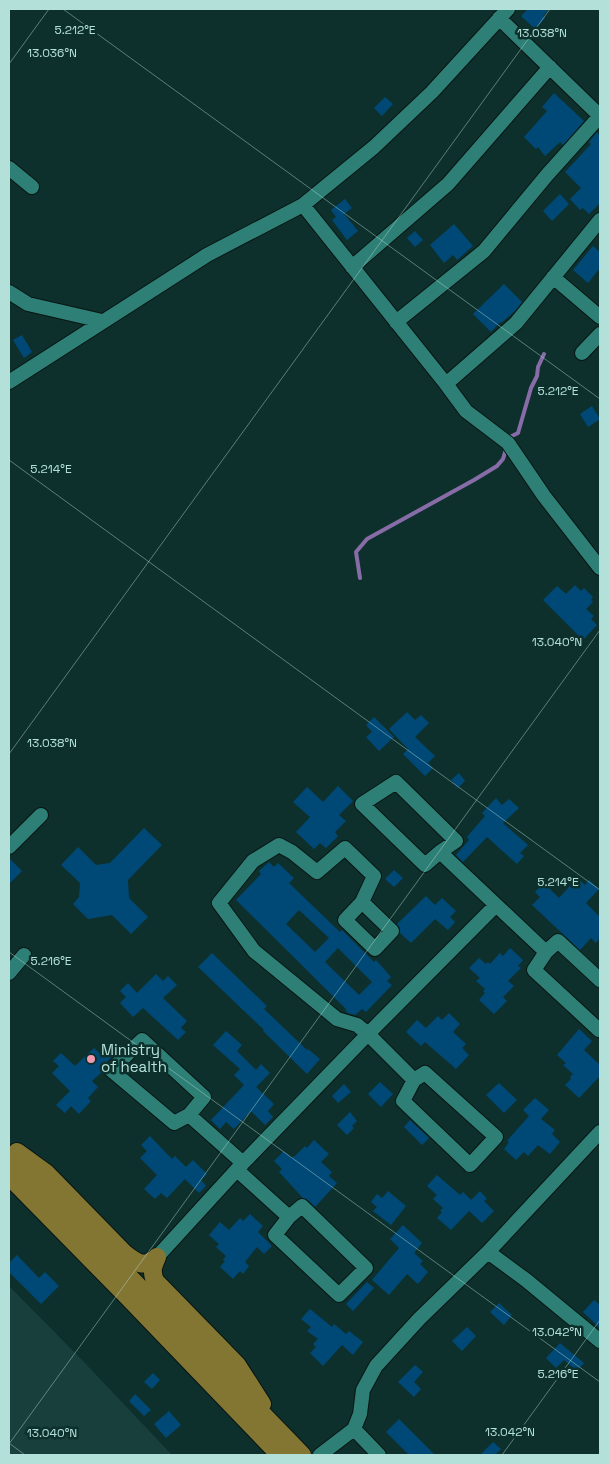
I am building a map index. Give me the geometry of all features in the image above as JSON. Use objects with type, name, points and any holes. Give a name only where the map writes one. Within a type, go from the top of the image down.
[{"type":"main road","points":[[9,1147],[46,1172],[135,1262],[150,1263],[158,1257]]},
{"type":"main road","points":[[9,1156],[302,1455]]},
{"type":"main road","points":[[9,1176],[280,1455]]},
{"type":"main road","points":[[158,1257],[153,1267],[155,1280],[237,1365],[285,1438]]},
{"type":"street","points":[[9,382],[207,255],[303,205],[387,135],[432,92],[504,14],[550,67],[600,116],[484,251],[396,322]]},
{"type":"street","points":[[352,267],[448,184],[550,67]]},
{"type":"street","points":[[9,168],[32,186]]},
{"type":"street","points":[[303,205],[466,411],[508,442],[544,496],[600,568]]},
{"type":"street","points":[[446,384],[516,323],[600,220]]},
{"type":"street","points":[[553,277],[600,317]]},
{"type":"street","points":[[9,292],[28,304],[102,321]]},
{"type":"street","points":[[582,353],[600,334]]},
{"type":"street","points":[[396,782],[456,841],[440,852],[425,865],[362,804],[396,782]]},
{"type":"street","points":[[9,847],[41,815]]},
{"type":"street","points":[[362,902],[374,876],[345,848],[317,872],[292,852],[279,845],[253,861],[219,904],[254,950],[337,1019],[357,1025],[414,1080]]},
{"type":"street","points":[[440,852],[546,952]]},
{"type":"street","points":[[158,1257],[240,1166],[496,905]]},
{"type":"street","points":[[600,980],[558,941],[546,952],[534,970],[600,1029]]},
{"type":"street","points":[[9,973],[24,955]]},
{"type":"street","points":[[142,1040],[204,1097],[189,1115],[174,1123],[111,1070],[142,1040]]},
{"type":"street","points":[[426,1073],[496,1137],[470,1165],[403,1101],[414,1080],[426,1073]]},
{"type":"street","points":[[189,1115],[289,1217]]},
{"type":"street","points":[[320,1455],[354,1429],[360,1414],[363,1390],[376,1366],[419,1320],[488,1252],[600,1132]]},
{"type":"street","points":[[302,1206],[366,1268],[340,1295],[275,1235],[289,1217],[302,1206]]},
{"type":"street","points":[[488,1252],[526,1280],[600,1341]]},
{"type":"street","points":[[354,1429],[379,1455]]},
{"type":"shaded area","points":[[9,1286],[82,1360],[172,1455],[9,1455]]},
{"type":"building","points":[[528,9],[549,9],[543,16],[545,18],[535,29],[521,16]]},
{"type":"building","points":[[554,93],[584,121],[563,145],[560,142],[545,156],[538,147],[536,149],[524,137],[547,111],[542,107]]},
{"type":"building","points":[[385,97],[393,104],[382,116],[374,108]]},
{"type":"building","points":[[597,132],[600,134],[600,203],[589,214],[583,208],[580,210],[570,199],[581,188],[565,172],[591,144],[589,142]]},
{"type":"building","points":[[560,194],[569,204],[552,221],[543,211]]},
{"type":"building","points":[[345,199],[352,208],[344,214],[358,231],[347,240],[332,220],[336,217],[331,210]]},
{"type":"building","points":[[454,224],[473,246],[457,260],[453,255],[444,263],[430,245]]},
{"type":"building","points":[[415,231],[423,240],[415,247],[407,238]]},
{"type":"building","points":[[593,246],[600,252],[600,268],[588,283],[573,270]]},
{"type":"building","points":[[504,284],[522,302],[515,311],[500,322],[491,332],[473,314]]},
{"type":"building","points":[[22,335],[32,352],[24,358],[13,340]]},
{"type":"building","points":[[592,406],[600,419],[588,427],[580,414]]},
{"type":"building","points":[[575,585],[581,591],[584,588],[593,597],[591,600],[593,602],[586,609],[594,616],[591,619],[597,625],[583,640],[543,600],[557,586],[566,594]]},
{"type":"building","points":[[407,712],[415,720],[421,715],[429,723],[415,737],[435,756],[428,763],[433,768],[425,776],[403,754],[408,749],[389,729]]},
{"type":"building","points":[[374,717],[394,737],[379,751],[366,737],[372,732],[366,725]]},
{"type":"building","points":[[459,773],[465,781],[458,788],[451,780]]},
{"type":"building","points":[[338,786],[353,801],[339,815],[346,821],[335,832],[338,836],[326,848],[320,843],[314,849],[296,832],[310,817],[293,802],[307,787],[323,802]]},
{"type":"building","points":[[496,798],[502,805],[509,799],[519,808],[503,823],[528,845],[520,853],[524,856],[517,864],[487,837],[463,862],[456,855],[469,840],[467,837],[485,816],[482,813]]},
{"type":"building","points":[[144,828],[162,845],[128,880],[129,898],[148,917],[131,934],[112,915],[88,919],[73,904],[79,897],[80,883],[61,865],[78,847],[96,865],[110,863]]},
{"type":"building","points":[[9,858],[22,871],[9,884]]},
{"type":"building","points":[[269,862],[274,867],[278,863],[294,878],[289,883],[340,932],[342,930],[374,962],[376,960],[391,977],[387,981],[392,985],[366,1012],[362,1009],[355,1015],[348,1013],[236,900],[261,874],[259,871]],"holes":[[[299,910],[329,938],[315,952],[286,924]],[[338,948],[372,982],[359,995],[325,962]]]},
{"type":"building","points":[[394,870],[403,878],[394,887],[385,879]]},
{"type":"building","points":[[577,878],[585,885],[589,880],[599,889],[586,903],[600,917],[600,938],[596,943],[591,938],[580,950],[532,905],[540,897],[535,892],[544,883],[559,898]]},
{"type":"building","points":[[426,896],[435,905],[442,898],[456,911],[450,917],[455,922],[448,930],[435,919],[411,943],[400,933],[400,928],[397,924]]},
{"type":"building","points":[[510,948],[523,960],[518,966],[521,968],[508,981],[514,986],[503,997],[507,1001],[494,1014],[479,1000],[485,993],[483,991],[485,989],[476,981],[480,978],[469,968],[479,958],[486,964],[488,962],[490,964],[500,953],[503,956]]},
{"type":"building","points":[[212,953],[267,1006],[264,1009],[307,1050],[320,1059],[307,1074],[198,967]]},
{"type":"building","points":[[156,974],[163,981],[168,976],[177,985],[163,998],[187,1021],[181,1028],[186,1032],[178,1040],[143,1008],[133,1017],[120,1003],[126,997],[120,991],[128,983],[137,993]]},
{"type":"building","points":[[449,1013],[460,1024],[453,1032],[466,1044],[462,1048],[469,1055],[456,1069],[425,1042],[421,1046],[406,1032],[417,1020],[426,1028],[438,1016],[442,1020]]},
{"type":"building","points":[[579,1029],[592,1041],[584,1050],[600,1065],[600,1076],[579,1098],[565,1085],[573,1074],[563,1065],[566,1063],[557,1055]]},
{"type":"building","points":[[226,1031],[242,1045],[237,1051],[256,1070],[261,1064],[270,1073],[256,1087],[274,1104],[268,1111],[273,1117],[265,1125],[251,1111],[234,1129],[226,1122],[220,1129],[211,1120],[244,1085],[234,1075],[240,1069],[213,1045]]},
{"type":"building","points":[[94,1048],[100,1054],[106,1048],[113,1056],[105,1064],[103,1071],[92,1081],[98,1087],[88,1098],[91,1101],[79,1114],[71,1106],[65,1113],[56,1105],[70,1091],[52,1073],[59,1066],[53,1061],[61,1053],[75,1066]]},
{"type":"building","points":[[380,1082],[393,1094],[381,1107],[368,1094]]},
{"type":"building","points":[[499,1083],[517,1100],[504,1113],[486,1095]]},
{"type":"building","points":[[344,1084],[351,1092],[338,1103],[332,1096]]},
{"type":"building","points":[[535,1098],[549,1110],[541,1119],[555,1130],[552,1134],[560,1142],[550,1154],[538,1145],[528,1156],[524,1152],[516,1160],[504,1149],[509,1142],[507,1141],[529,1116],[523,1110]]},
{"type":"building","points":[[350,1112],[357,1121],[352,1126],[354,1128],[347,1135],[337,1125]]},
{"type":"building","points":[[410,1120],[429,1138],[422,1145],[404,1127]]},
{"type":"building","points":[[150,1136],[172,1159],[175,1156],[186,1167],[193,1160],[207,1174],[201,1180],[206,1186],[199,1193],[185,1179],[167,1198],[161,1193],[155,1199],[144,1189],[157,1175],[140,1158],[147,1151],[141,1145]]},
{"type":"building","points":[[314,1140],[329,1154],[321,1162],[332,1172],[329,1176],[337,1183],[315,1207],[303,1198],[279,1172],[282,1169],[274,1161],[284,1151],[292,1158],[305,1146],[307,1148]]},
{"type":"building","points":[[437,1175],[460,1195],[463,1192],[471,1200],[480,1191],[487,1199],[484,1201],[494,1211],[482,1223],[469,1211],[451,1230],[437,1218],[443,1208],[433,1199],[437,1195],[427,1186]]},
{"type":"building","points":[[388,1191],[406,1206],[391,1225],[373,1211],[377,1207],[371,1202],[377,1194],[382,1198]]},
{"type":"building","points":[[250,1214],[263,1226],[258,1232],[272,1246],[264,1254],[257,1247],[245,1262],[249,1266],[243,1274],[240,1271],[233,1279],[220,1267],[225,1261],[223,1260],[226,1256],[216,1247],[219,1244],[209,1235],[220,1222],[229,1230],[240,1218],[243,1221]]},
{"type":"building","points":[[403,1225],[422,1243],[414,1253],[423,1261],[420,1264],[428,1272],[418,1284],[407,1274],[389,1295],[372,1280],[399,1248],[390,1239]]},
{"type":"building","points":[[17,1255],[39,1278],[45,1272],[59,1286],[41,1304],[9,1272],[9,1263]]},
{"type":"building","points":[[367,1282],[374,1288],[353,1311],[346,1304]]},
{"type":"building","points":[[594,1300],[600,1305],[600,1328],[583,1312]]},
{"type":"building","points":[[499,1303],[512,1315],[504,1325],[490,1312]]},
{"type":"building","points":[[310,1309],[332,1327],[334,1324],[346,1334],[349,1331],[363,1342],[353,1355],[342,1345],[323,1366],[310,1353],[316,1347],[313,1344],[318,1339],[307,1331],[311,1327],[301,1319]]},
{"type":"building","points":[[467,1327],[476,1336],[462,1351],[452,1341]]},
{"type":"building","points":[[560,1343],[584,1363],[577,1371],[564,1360],[556,1368],[546,1358]]},
{"type":"building","points":[[415,1365],[423,1372],[414,1382],[421,1389],[414,1397],[398,1382]]},
{"type":"building","points":[[153,1373],[160,1380],[152,1389],[144,1382]]},
{"type":"building","points":[[135,1394],[151,1410],[144,1416],[129,1401]]},
{"type":"building","points":[[169,1411],[181,1425],[166,1438],[154,1424]]},
{"type":"building","points":[[399,1419],[435,1455],[409,1455],[386,1432]]},
{"type":"building","points":[[493,1442],[501,1449],[495,1455],[480,1455]]},
{"type":"waterway","points":[[509,440],[510,437],[518,433],[531,388],[544,354]]},
{"type":"waterway","points":[[360,578],[356,552],[367,539],[497,466],[503,459],[506,449]]},
{"type":"place","name":"Ministry of health","points":[[91,1059]]}]
